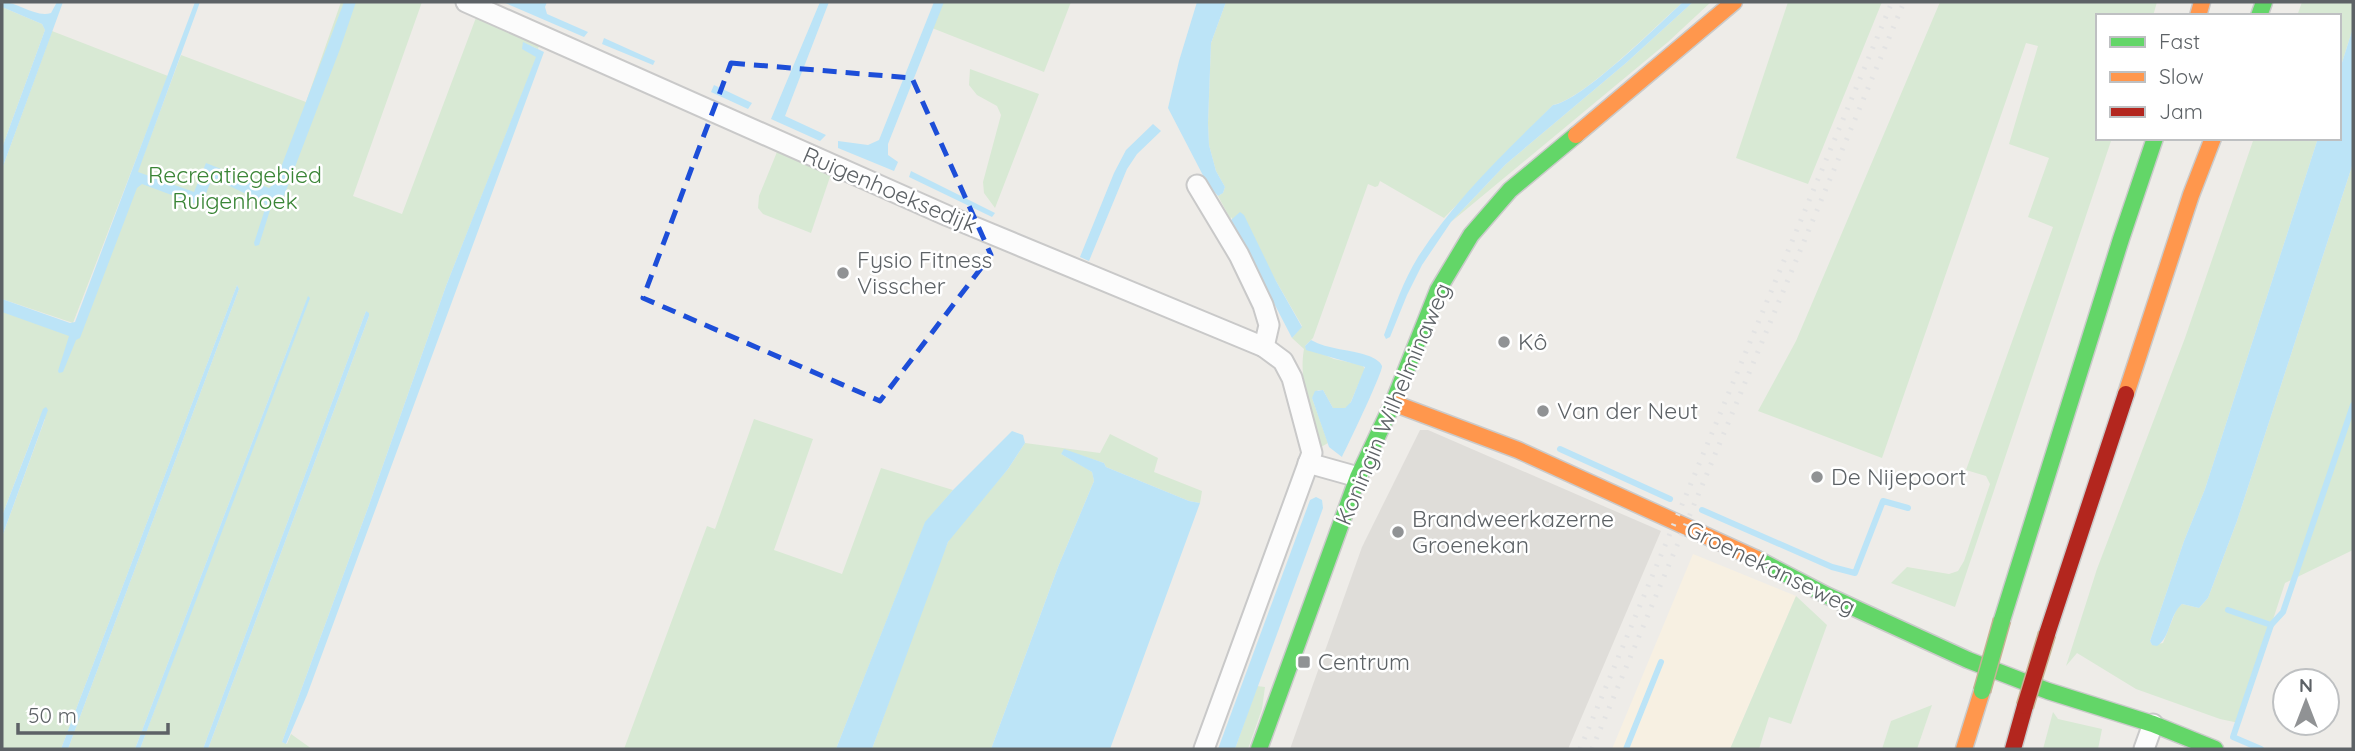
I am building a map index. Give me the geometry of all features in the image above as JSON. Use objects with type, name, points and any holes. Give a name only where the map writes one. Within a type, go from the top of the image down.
[{"type":"main road","name":"Koningin Wilhelminaweg","points":[[1259,749],[1359,477],[1438,290],[1471,235],[1510,190],[1734,2]]},
{"type":"main road","points":[[1964,749],[2121,239],[2154,140]]},
{"type":"main road","points":[[2013,749],[2047,634],[2191,195],[2212,140]]},
{"type":"main road","name":"Groenekanseweg","points":[[1392,402],[1518,450],[1750,555],[1826,595],[1968,660],[2048,691],[2153,724],[2215,749]]},
{"type":"street","name":"Ruigenhoeksedijk","points":[[466,2],[948,216],[1264,347],[1283,361],[1292,378],[1312,453],[1308,463]]},
{"type":"street","points":[[1197,185],[1239,255],[1263,305],[1269,325],[1264,347]]},
{"type":"street","points":[[1204,749],[1308,463],[1359,477]]},
{"type":"street","points":[[2144,749],[2153,724]]},
{"type":"highlighted area","points":[[731,63],[912,78],[991,255],[880,401],[643,298]]},
{"type":"shaded area","points":[[1420,430],[1428,430],[1661,531],[1568,749],[1290,749],[1362,547]]},
{"type":"shaded area","points":[[1693,554],[1796,596],[1730,749],[1612,749]]},
{"type":"green space","name":"Recreatiegebied Ruigenhoek","points":[[341,2],[422,2],[353,196],[402,214],[477,15],[540,43],[538,49],[524,43],[523,49],[537,56],[446,286],[282,742],[287,744],[291,734],[312,749],[208,749],[369,316],[366,311],[203,749],[140,749],[308,296],[135,749],[68,749],[239,289],[237,285],[61,749],[2,749],[2,537],[45,419],[39,419],[2,516],[2,303],[79,329],[181,55],[306,102]]},
{"type":"green space","points":[[942,2],[1071,2],[1044,72],[932,28]]},
{"type":"green space","points":[[1226,2],[1683,2],[1600,76],[1566,100],[1553,105],[1444,218],[1380,181],[1375,187],[1368,184],[1313,338],[1305,346],[1334,359],[1362,365],[1365,369],[1349,406],[1341,410],[1333,408],[1323,390],[1318,390],[1312,398],[1328,443],[1321,447],[1304,386],[1304,349],[1292,338],[1302,326],[1276,281],[1231,217],[1231,220],[1218,196],[1223,193],[1225,187],[1216,171],[1209,145],[1211,43]]},
{"type":"green space","points":[[1693,2],[1711,2],[1668,42],[1451,222],[1506,164],[1626,63]]},
{"type":"green space","points":[[1788,2],[1882,2],[1808,184],[1736,158]]},
{"type":"green space","points":[[1940,2],[2157,2],[2154,14],[2096,14],[2096,140],[2111,140],[1955,607],[1891,583],[1907,567],[1949,574],[1958,571],[1964,561],[1990,484],[1986,476],[1966,470],[2053,227],[2028,217],[2049,158],[2009,144],[2038,46],[2026,43],[1882,458],[1758,411],[1796,341]]},
{"type":"green space","points":[[2302,2],[2353,2],[2353,28],[2341,66],[2341,14],[2298,14]]},
{"type":"green space","points":[[2,7],[42,24],[45,30],[2,148]]},
{"type":"green space","points":[[52,31],[168,76],[73,323],[2,299],[2,169]]},
{"type":"green space","points":[[970,69],[1039,94],[995,208],[984,193],[983,182],[1001,115],[997,106],[977,95],[969,85]]},
{"type":"green space","points":[[2253,140],[2317,140],[2205,489],[2150,641],[2152,645],[2163,643],[2177,608],[2182,604],[2199,608],[2208,598],[2237,521],[2353,163],[2353,550],[2285,583],[2239,723],[2220,719],[2136,689],[2077,653],[2066,666],[2097,569],[2185,338]]},
{"type":"green space","points":[[779,147],[832,171],[811,233],[763,214],[758,208],[759,196]]},
{"type":"green space","points":[[754,419],[813,439],[774,550],[842,574],[881,468],[953,490],[925,523],[836,749],[624,749],[707,526],[715,529]]},
{"type":"green space","points":[[1110,434],[1158,458],[1154,472],[1202,491],[1200,503],[1106,467],[1104,463],[1064,450],[1061,454],[1092,472],[1094,481],[1058,567],[991,749],[872,749],[936,570],[955,530],[1008,469],[1025,443],[1100,453]]},
{"type":"green space","points":[[1796,596],[1827,625],[1791,724],[1769,717],[1759,749],[1730,749]]},
{"type":"green space","points":[[1257,686],[1265,687],[1262,709],[1248,749],[1235,749]]},
{"type":"green space","points":[[1932,705],[1917,749],[1882,749],[1891,721]]},
{"type":"green space","points":[[2053,712],[2058,719],[2102,729],[2098,749],[2043,749]]},
{"type":"water","points":[[2,2],[45,14],[51,13],[57,2],[63,2],[2,169],[2,148],[45,30],[42,24],[2,7]]},
{"type":"water","points":[[195,2],[200,2],[138,172],[194,192],[206,163],[269,188],[275,183],[344,2],[356,2],[282,201],[271,207],[259,245],[255,246],[254,243],[265,203],[215,179],[211,181],[201,206],[142,184],[137,188],[80,338],[76,340],[63,372],[59,373],[69,336],[2,312],[2,299],[70,323],[75,322]]},
{"type":"water","points":[[503,2],[547,2],[547,14],[588,32],[584,37]]},
{"type":"water","points":[[820,2],[829,2],[785,116],[826,135],[820,141],[771,119]]},
{"type":"water","points":[[934,2],[944,2],[888,144],[888,155],[898,162],[894,171],[838,148],[838,141],[868,145],[879,140]]},
{"type":"water","points":[[1197,2],[1226,2],[1211,43],[1209,145],[1216,171],[1225,187],[1223,193],[1218,196],[1208,185],[1168,108]]},
{"type":"water","points":[[1683,2],[1693,2],[1626,63],[1506,164],[1451,222],[1422,265],[1390,337],[1386,339],[1384,335],[1413,266],[1432,236],[1464,196],[1553,105],[1566,100],[1600,77]]},
{"type":"water","points":[[2353,28],[2353,163],[2237,521],[2208,598],[2199,608],[2182,604],[2162,642],[2157,646],[2152,645],[2150,641],[2205,489],[2317,140],[2341,140],[2341,66]]},
{"type":"water","points":[[604,38],[655,61],[653,65],[602,44]]},
{"type":"water","points":[[523,42],[544,52],[307,695],[286,744],[282,742],[446,286],[536,57],[522,49]]},
{"type":"water","points":[[714,85],[752,103],[748,109],[711,92]]},
{"type":"water","points":[[1153,124],[1161,131],[1137,154],[1127,169],[1089,261],[1080,257],[1126,150]]},
{"type":"water","points":[[911,171],[995,213],[992,217],[909,177]]},
{"type":"water","points":[[1240,212],[1302,327],[1292,338],[1231,220]]},
{"type":"water","points":[[237,285],[239,289],[68,749],[61,749]]},
{"type":"water","points":[[308,296],[310,298],[140,749],[135,749]]},
{"type":"water","points":[[366,311],[369,316],[208,749],[203,749]]},
{"type":"water","points":[[1311,340],[1369,356],[1382,366],[1342,457],[1329,447],[1312,398],[1315,391],[1323,390],[1333,408],[1345,408],[1351,402],[1365,367],[1306,350],[1305,346]]},
{"type":"water","points":[[46,407],[48,410],[2,537],[2,516]]},
{"type":"water","points":[[1012,431],[1023,435],[1025,443],[1008,469],[948,542],[872,749],[836,749],[925,522]]},
{"type":"water","points":[[1064,449],[1104,463],[1106,467],[1189,501],[1200,503],[1110,749],[991,749],[1058,567],[1094,481],[1092,472],[1061,454]]},
{"type":"water","points":[[1316,497],[1322,500],[1323,508],[1235,749],[1218,749],[1310,500]]},
{"type":"waterway","points":[[2271,625],[2283,612],[2353,405]]},
{"type":"waterway","points":[[1560,449],[1670,499]]},
{"type":"waterway","points":[[1702,510],[1832,567],[1855,573],[1883,501],[1908,508]]},
{"type":"waterway","points":[[2228,610],[2271,625],[2233,737],[2261,749]]},
{"type":"waterway","points":[[1626,749],[1661,662]]},
{"type":"railway","points":[[1580,749],[1892,2]]},
{"type":"railway","points":[[1592,749],[1904,2]]},
{"type":"traffic: fast","points":[[2260,14],[2264,2]]},
{"type":"traffic: fast","points":[[1259,749],[1358,477],[1393,403],[1438,290],[1471,235],[1510,190],[1576,135]]},
{"type":"traffic: fast","points":[[2002,620],[2154,140]]},
{"type":"traffic: fast","points":[[1757,559],[1826,595],[1968,660],[2048,691],[2153,724],[2215,749]]},
{"type":"traffic: fast","points":[[1982,691],[2002,620]]},
{"type":"traffic: slow","points":[[1576,135],[1734,2]]},
{"type":"traffic: slow","points":[[2199,14],[2202,2]]},
{"type":"traffic: slow","points":[[2126,394],[2191,195],[2212,140]]},
{"type":"traffic: slow","points":[[1393,403],[1518,450],[1757,559]]},
{"type":"traffic: slow","points":[[1964,749],[1982,691]]},
{"type":"traffic: jam","points":[[2047,634],[2126,394]]},
{"type":"traffic: jam","points":[[2025,706],[2047,634]]},
{"type":"traffic: jam","points":[[2013,749],[2025,706]]},
{"type":"place","name":"Fysio Fitness Visscher","points":[[843,273]]},
{"type":"place","name":"Kô","points":[[1504,342]]},
{"type":"place","name":"Van der Neut","points":[[1543,411]]},
{"type":"place","name":"De Nijepoort","points":[[1817,477]]},
{"type":"place","name":"Brandweerkazerne Groenekan","points":[[1398,532]]},
{"type":"place","name":"Centrum","points":[[1304,662]]}]
